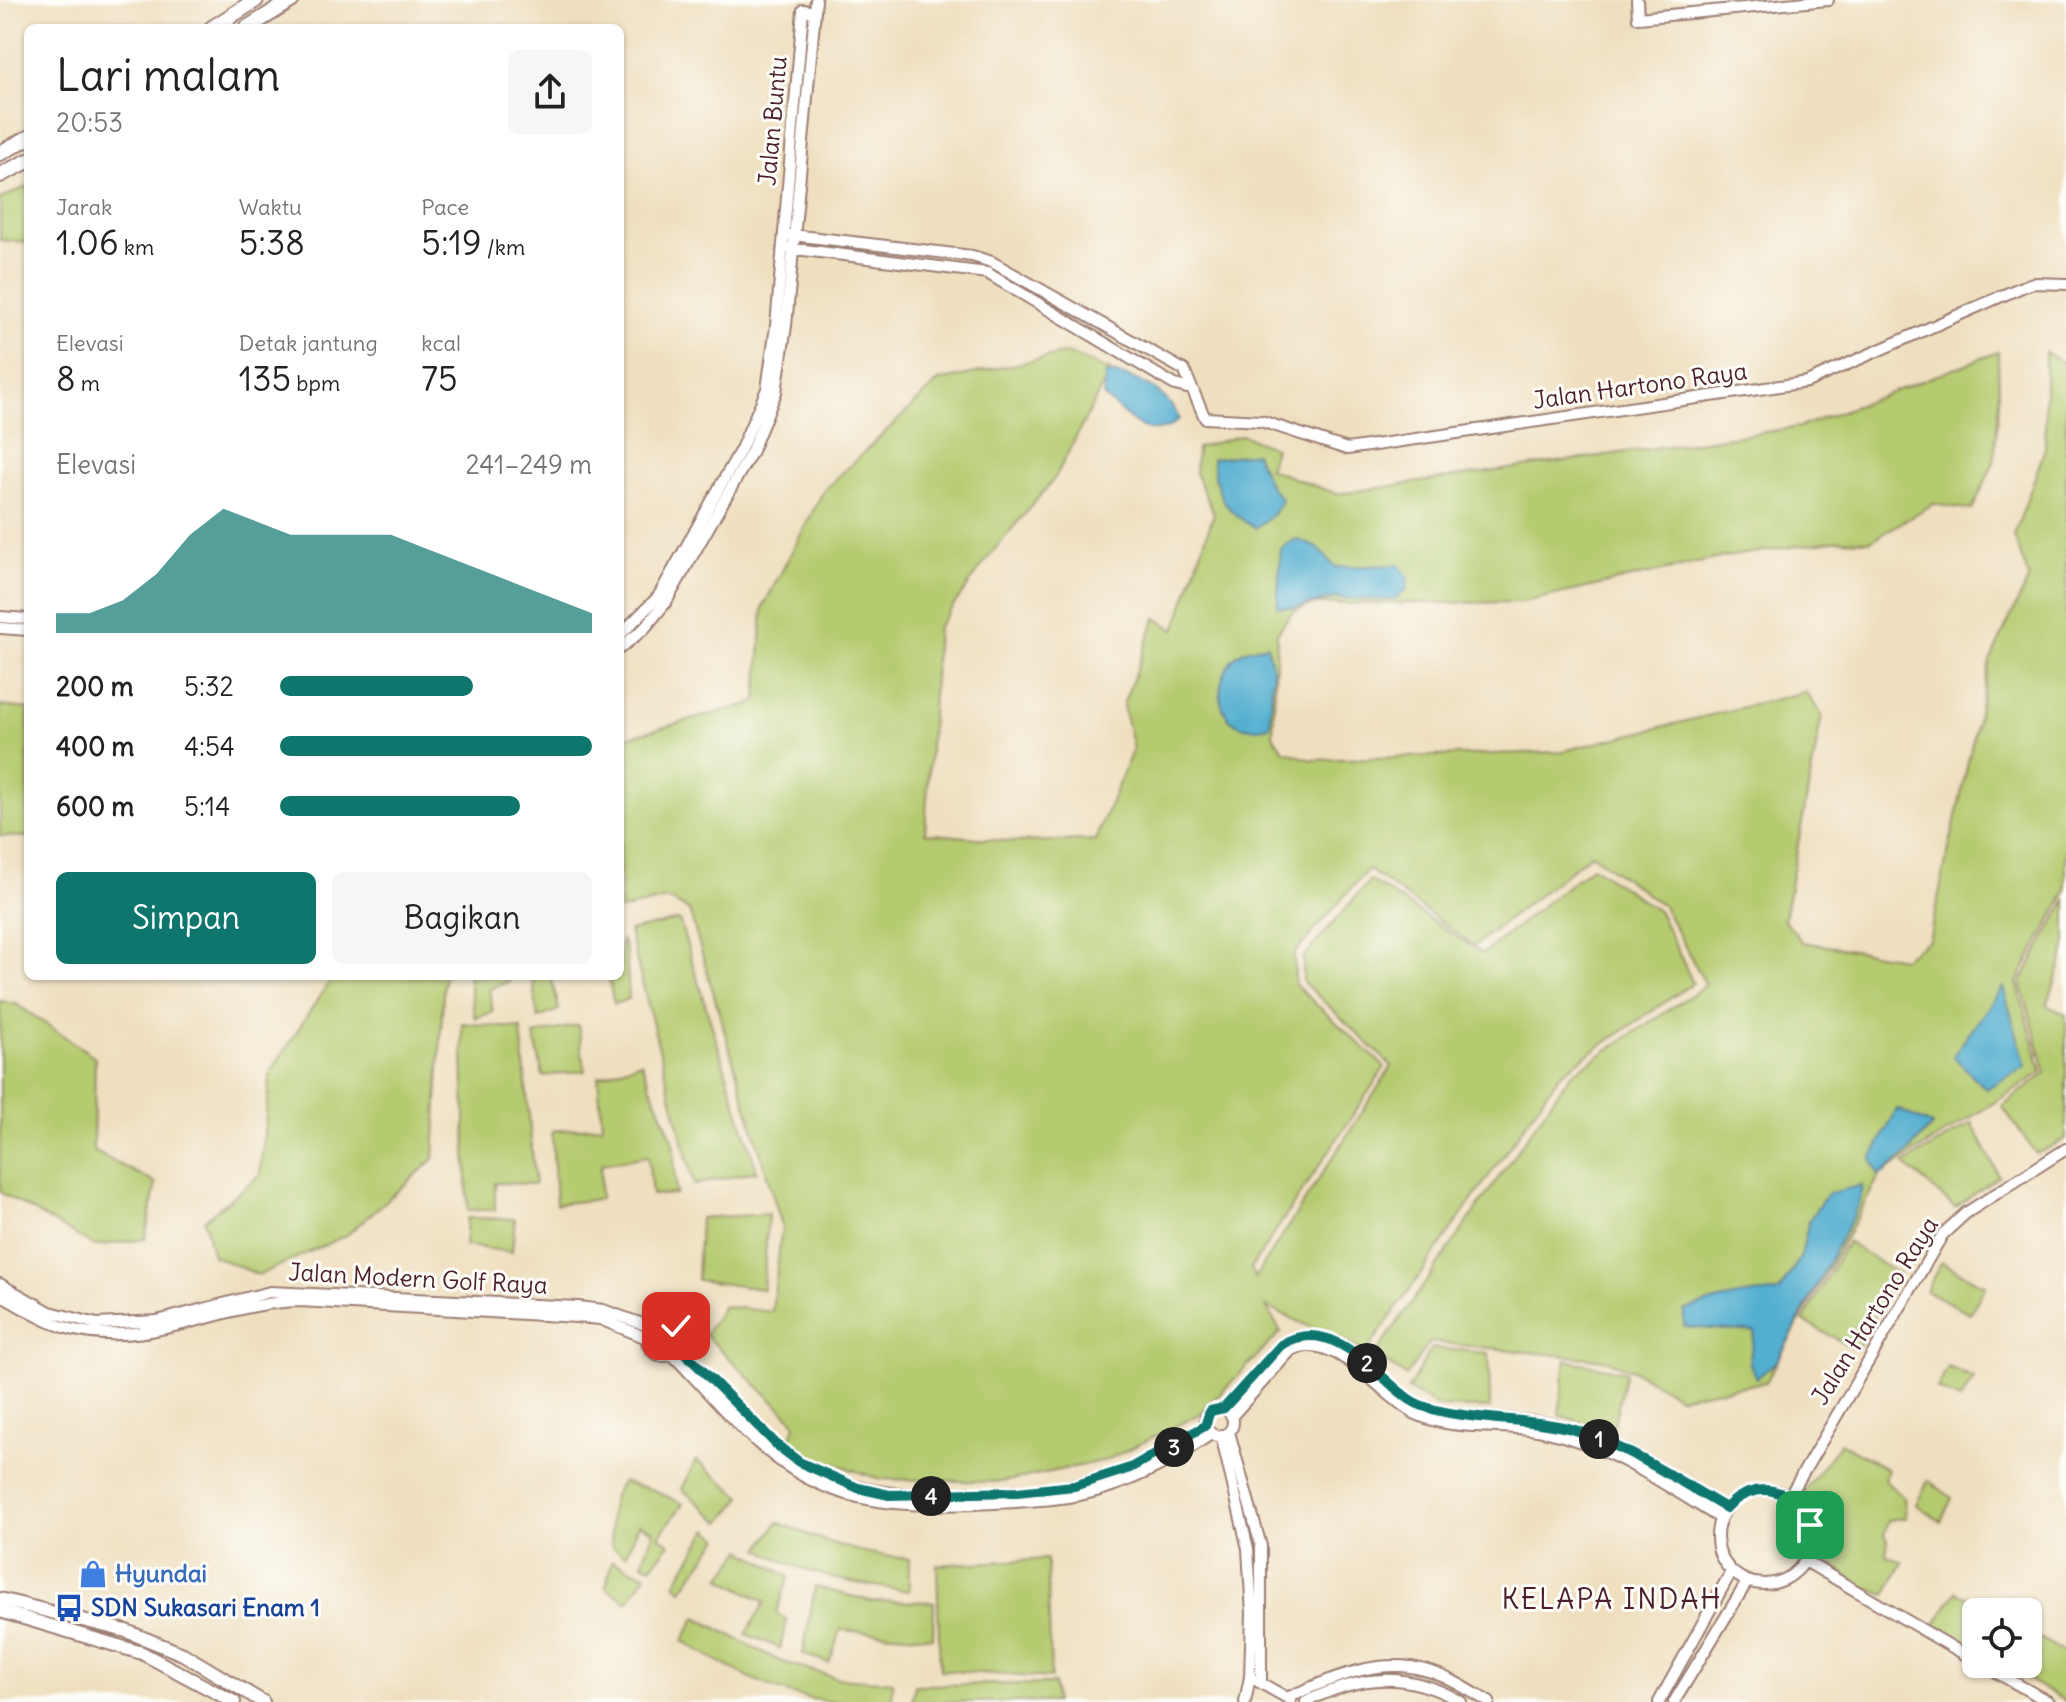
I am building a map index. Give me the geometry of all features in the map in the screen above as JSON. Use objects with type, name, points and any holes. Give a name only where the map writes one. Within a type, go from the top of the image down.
[{"type":"highway","points":[[218,24],[256,0]]},
{"type":"highway","points":[[253,24],[292,0]]},
{"type":"highway","points":[[0,153],[24,140]]},
{"type":"highway","points":[[0,175],[24,163]]},
{"type":"main road","points":[[0,1599],[126,1631],[183,1654],[263,1702]]},
{"type":"main road","points":[[0,1611],[142,1653],[234,1702]]},
{"type":"street","points":[[1637,0],[1638,18],[1828,0]]},
{"type":"street","name":"Jalan Buntu","points":[[788,248],[803,10],[816,6],[789,234]]},
{"type":"street","points":[[789,234],[983,258],[1184,370],[1191,389]]},
{"type":"street","points":[[788,248],[979,271],[1175,385],[1191,389]]},
{"type":"street","points":[[624,631],[658,597],[758,414],[770,373],[788,248]]},
{"type":"street","points":[[624,645],[644,629],[666,602],[751,453],[768,417],[780,374],[788,248]]},
{"type":"street","name":"Jalan Hartono Raya","points":[[1191,389],[1205,418],[1261,421],[1347,449],[1807,382],[2022,287],[2033,283],[2066,284]]},
{"type":"street","points":[[1066,321],[1074,309]]},
{"type":"street","points":[[0,617],[24,619]]},
{"type":"street","points":[[0,628],[24,630]]},
{"type":"street","name":"Jalan Hartono Raya","points":[[1789,1497],[1943,1234],[1966,1213],[2066,1149]]},
{"type":"street","name":"Jalan Modern Golf Raya","points":[[0,1284],[50,1312],[97,1324],[157,1321],[243,1298],[300,1291],[578,1307],[603,1310],[649,1332]]},
{"type":"street","name":"Jalan Modern Golf Raya","points":[[0,1295],[47,1321],[96,1334],[157,1330],[272,1301],[577,1317],[600,1319],[649,1332]]},
{"type":"street","points":[[663,1321],[676,1326],[680,1332],[675,1350],[656,1354],[650,1349],[649,1332],[663,1321]]},
{"type":"street","points":[[675,1350],[799,1462],[858,1488],[889,1495],[969,1494],[1074,1486],[1130,1468],[1216,1432],[1228,1412],[1291,1350],[1318,1347],[1356,1368],[1406,1408],[1424,1418],[1543,1431],[1599,1447],[1723,1513]]},
{"type":"street","points":[[1228,1412],[1210,1411],[1261,1546],[1256,1679],[1245,1702]]},
{"type":"street","points":[[1770,1490],[1789,1497],[1798,1504],[1810,1525],[1810,1550],[1805,1561],[1797,1571],[1773,1584],[1747,1582],[1731,1572],[1717,1547],[1723,1513],[1750,1491],[1770,1490]]},
{"type":"street","points":[[1805,1561],[1962,1654]]},
{"type":"street","points":[[1659,1702],[1731,1572]]},
{"type":"street","points":[[1674,1702],[1747,1582]]},
{"type":"street","points":[[1256,1679],[1291,1700],[1357,1671],[1411,1667],[1432,1672],[1489,1702]]},
{"type":"street","points":[[2005,1678],[2049,1702]]},
{"type":"street","points":[[1306,1702],[1329,1690],[1358,1683],[1411,1680],[1461,1702]]},
{"type":"green space","points":[[24,188],[24,242],[0,240],[0,199]]},
{"type":"green space","points":[[1998,352],[1999,404],[1994,462],[1972,510],[1933,504],[1870,541],[1839,540],[1724,557],[1524,602],[1315,604],[1292,612],[1277,633],[1273,735],[1284,751],[1312,760],[1559,752],[1805,692],[1822,715],[1784,919],[1802,942],[1903,958],[1929,940],[1990,661],[2029,578],[2014,536],[2045,448],[2045,352],[2066,364],[2066,892],[2017,982],[2042,1072],[1880,1175],[1766,1382],[1679,1397],[1635,1371],[1607,1360],[1430,1342],[1406,1376],[1375,1355],[1570,1075],[1706,985],[1663,906],[1591,854],[1474,946],[1368,869],[1294,954],[1295,985],[1385,1067],[1251,1268],[1255,1278],[1392,1066],[1303,982],[1303,958],[1370,880],[1483,954],[1592,866],[1659,912],[1693,983],[1561,1073],[1366,1352],[1266,1307],[1281,1332],[1200,1414],[1107,1460],[1002,1482],[880,1479],[787,1448],[796,1423],[705,1335],[723,1306],[772,1312],[782,1226],[689,910],[667,899],[624,909],[624,738],[757,702],[763,607],[824,490],[939,381],[1067,353],[1110,371],[1055,478],[994,550],[937,628],[925,833],[1017,842],[1095,840],[1133,749],[1123,705],[1156,618],[1175,630],[1214,513],[1195,473],[1197,448],[1242,435],[1275,448],[1269,469],[1337,494],[1800,427]]},
{"type":"green space","points":[[0,706],[24,709],[24,837],[0,836]]},
{"type":"green space","points":[[2066,899],[2066,949],[2047,1006],[2066,1014],[2066,1139],[2036,1154],[2002,1106],[2046,1073],[2021,982]]},
{"type":"green space","points":[[679,920],[757,1171],[694,1185],[629,931]]},
{"type":"green space","points":[[624,946],[629,999],[614,1004],[609,980],[624,980]]},
{"type":"green space","points":[[330,980],[444,980],[434,1159],[347,1235],[259,1275],[213,1256],[204,1220],[260,1175],[270,1073]]},
{"type":"green space","points":[[469,980],[510,980],[489,989],[493,1012],[475,1018]]},
{"type":"green space","points":[[533,980],[552,980],[559,1010],[538,1018]]},
{"type":"green space","points":[[0,1001],[16,1004],[95,1057],[93,1151],[156,1183],[145,1239],[95,1246],[0,1192]]},
{"type":"green space","points":[[462,1023],[521,1029],[535,1184],[495,1183],[495,1210],[468,1210]]},
{"type":"green space","points":[[578,1025],[585,1071],[543,1076],[534,1035]]},
{"type":"green space","points":[[641,1062],[673,1141],[676,1194],[652,1195],[648,1156],[601,1164],[600,1199],[556,1204],[552,1131],[602,1126],[598,1077]]},
{"type":"green space","points":[[1972,1123],[1999,1176],[1955,1208],[1904,1164]]},
{"type":"green space","points":[[768,1214],[763,1289],[697,1280],[700,1218]]},
{"type":"green space","points":[[467,1218],[515,1219],[512,1252],[465,1246]]},
{"type":"green space","points":[[1847,1242],[1898,1274],[1857,1350],[1803,1321]]},
{"type":"green space","points":[[1941,1262],[1986,1286],[1970,1313],[1926,1291]]},
{"type":"green space","points":[[1432,1348],[1489,1353],[1490,1408],[1438,1407],[1408,1389]]},
{"type":"green space","points":[[1566,1360],[1626,1372],[1612,1433],[1559,1415]]},
{"type":"green space","points":[[1948,1367],[1974,1378],[1960,1400],[1937,1389]]},
{"type":"green space","points":[[1840,1443],[1888,1469],[1884,1480],[1904,1498],[1906,1518],[1888,1520],[1884,1534],[1888,1540],[1886,1556],[1903,1562],[1886,1595],[1859,1586],[1822,1556],[1804,1492]]},
{"type":"green space","points":[[696,1460],[742,1497],[721,1522],[682,1489]]},
{"type":"green space","points":[[1928,1480],[1952,1498],[1941,1521],[1916,1505]]},
{"type":"green space","points":[[622,1482],[654,1490],[683,1504],[659,1536],[670,1544],[651,1567],[642,1563],[654,1531],[639,1524],[626,1555],[612,1547],[612,1504]]},
{"type":"green space","points":[[778,1522],[842,1546],[909,1559],[909,1591],[814,1573],[778,1559],[760,1549]]},
{"type":"green space","points":[[708,1529],[719,1538],[682,1590],[675,1584]]},
{"type":"green space","points":[[742,1550],[789,1577],[776,1613],[787,1620],[780,1648],[746,1634],[765,1602],[721,1578]]},
{"type":"green space","points":[[1047,1559],[1051,1678],[940,1670],[937,1565]]},
{"type":"green space","points":[[612,1561],[646,1575],[628,1602],[606,1588]]},
{"type":"green space","points":[[815,1587],[871,1601],[934,1602],[933,1637],[841,1630],[829,1663],[803,1654]]},
{"type":"green space","points":[[1956,1591],[1968,1598],[1962,1598],[1962,1640],[1935,1624]]},
{"type":"green space","points":[[696,1617],[779,1661],[837,1678],[893,1682],[891,1702],[814,1699],[794,1695],[756,1680],[683,1641]]},
{"type":"green space","points":[[2042,1640],[2066,1653],[2066,1702],[2026,1678],[2042,1678]]},
{"type":"green space","points":[[1054,1684],[1055,1702],[912,1702],[915,1685]]},
{"type":"water","points":[[1106,373],[1128,377],[1149,386],[1167,400],[1179,419],[1159,430],[1140,426],[1103,396]]},
{"type":"water","points":[[1255,453],[1269,484],[1282,500],[1273,514],[1255,528],[1228,508],[1223,500],[1212,459]]},
{"type":"water","points":[[1296,539],[1318,548],[1335,567],[1399,565],[1408,577],[1407,589],[1393,600],[1335,598],[1294,608],[1277,607],[1281,549]]},
{"type":"water","points":[[1267,645],[1273,669],[1270,726],[1250,728],[1235,723],[1226,714],[1221,701],[1221,687],[1232,661],[1242,652]]},
{"type":"water","points":[[2003,987],[2026,1066],[1986,1089],[1953,1056]]},
{"type":"water","points":[[1897,1109],[1932,1125],[1908,1153],[1879,1176],[1871,1159]]},
{"type":"water","points":[[1862,1185],[1860,1202],[1778,1360],[1757,1378],[1749,1362],[1755,1332],[1684,1327],[1684,1311],[1731,1297],[1779,1292],[1801,1256],[1809,1220],[1827,1194]]},
{"type":"place","name":"Hyundai","points":[[93,1574]]},
{"type":"place","name":"SDN Sukasari Enam 1","points":[[69,1608]]},
{"type":"district","name":"KELAPA INDAH","points":[[1612,1599]]},
{"type":"route","points":[[676,1326],[680,1332],[679,1347],[777,1445],[799,1462],[826,1476],[889,1495],[922,1497],[1060,1488],[1130,1468],[1178,1445],[1205,1426],[1206,1415],[1214,1408],[1224,1408],[1281,1345],[1292,1338],[1312,1335],[1353,1352],[1409,1399],[1435,1411],[1513,1418],[1575,1430],[1632,1454],[1726,1508],[1750,1491],[1780,1492],[1798,1504],[1810,1525]]}]
